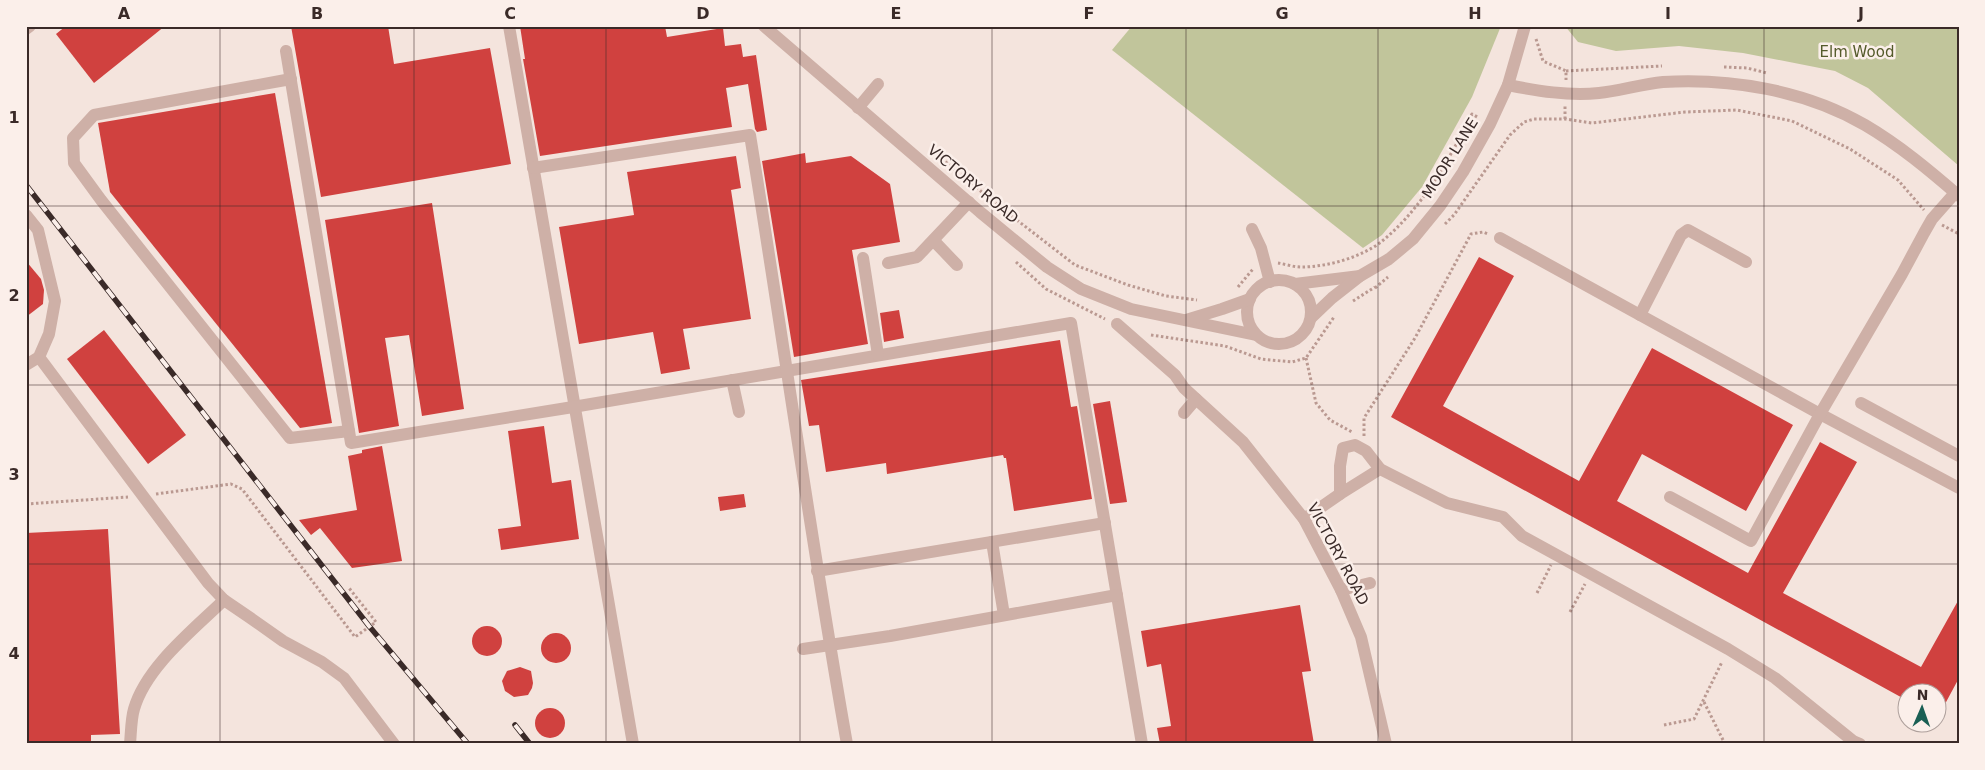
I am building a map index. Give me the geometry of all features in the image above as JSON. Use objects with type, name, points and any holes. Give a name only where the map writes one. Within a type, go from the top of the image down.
[{"type":"street","points":[[26,29],[30,26]]},
{"type":"street","points":[[509,26],[573,407],[633,744]]},
{"type":"street","name":"VICTORY ROAD","points":[[764,26],[776,31],[858,108],[1047,267],[1081,289],[1131,309],[1256,335]]},
{"type":"street","name":"MOOR LANE","points":[[1311,318],[1332,298],[1360,276],[1389,259],[1413,239],[1440,206],[1486,133],[1508,85],[1525,26]]},
{"type":"street","points":[[286,51],[351,443],[1071,323],[1142,744]]},
{"type":"street","points":[[291,79],[94,115],[73,138],[74,163],[101,200],[290,438],[349,431]]},
{"type":"street","points":[[1508,85],[1535,91],[1566,94],[1599,93],[1659,82],[1698,80],[1732,83],[1774,91],[1815,103],[1863,124],[1912,157],[1957,194],[1932,219],[1820,414],[1751,541],[1670,497]]},
{"type":"street","points":[[858,108],[878,84]]},
{"type":"street","points":[[533,168],[750,135],[788,370],[817,571],[847,744]]},
{"type":"street","points":[[888,263],[917,258],[969,202]]},
{"type":"street","points":[[26,215],[38,230],[55,301],[49,334],[39,357],[26,365]]},
{"type":"street","points":[[1252,229],[1261,248],[1270,282]]},
{"type":"street","points":[[1640,315],[1682,235],[1688,230],[1746,262]]},
{"type":"street","points":[[1500,238],[1959,488]]},
{"type":"street","points":[[934,241],[958,265]]},
{"type":"street","points":[[863,258],[878,355]]},
{"type":"street","name":"MOOR LANE","points":[[1294,284],[1360,276]]},
{"type":"street","points":[[1286,281],[1294,284],[1308,298],[1311,318],[1304,334],[1289,343],[1271,344],[1256,335],[1250,327],[1247,318],[1247,308],[1250,299],[1258,288],[1270,282],[1286,281]]},
{"type":"street","name":"VICTORY ROAD","points":[[1186,320],[1250,299]]},
{"type":"street","name":"VICTORY ROAD","points":[[1116,324],[1175,375],[1184,388],[1243,442],[1304,519],[1341,590],[1361,637],[1386,744]]},
{"type":"street","points":[[39,357],[132,484],[208,583],[224,600],[283,641],[322,662],[344,678],[394,744]]},
{"type":"street","points":[[732,380],[739,412]]},
{"type":"street","points":[[1184,413],[1196,399]]},
{"type":"street","points":[[1862,403],[1959,456]]},
{"type":"street","points":[[1340,494],[1340,466],[1343,448],[1354,445],[1366,451],[1380,469],[1447,503],[1503,517],[1522,536],[1728,649],[1775,678],[1853,741],[1860,744]]},
{"type":"street","points":[[1304,519],[1380,469]]},
{"type":"street","points":[[817,571],[1105,523]]},
{"type":"street","points":[[992,542],[1004,615]]},
{"type":"street","points":[[1341,590],[1370,583]]},
{"type":"street","points":[[802,649],[1117,595]]},
{"type":"street","points":[[130,744],[134,710],[145,684],[166,657],[224,600]]},
{"type":"path","points":[[1537,34],[1536,41],[1543,61],[1566,71],[1565,120]]},
{"type":"path","points":[[1441,228],[1454,215],[1510,135],[1524,122],[1534,119],[1592,123],[1685,112],[1737,110],[1792,121],[1850,149],[1898,180],[1932,219],[1959,234]]},
{"type":"path","points":[[1306,358],[1316,403],[1330,420],[1364,438],[1364,418],[1415,338],[1470,234],[1483,232],[1500,238]]},
{"type":"path","points":[[1375,288],[1389,276]]},
{"type":"path","points":[[26,504],[143,496],[231,484],[242,489],[355,637],[376,622],[349,588]]},
{"type":"path","points":[[1538,593],[1556,554]]},
{"type":"path","points":[[1570,612],[1592,573]]},
{"type":"path","points":[[1664,725],[1694,719],[1728,649]]},
{"type":"path","points":[[1703,702],[1725,744]]},
{"type":"green space","points":[[1132,26],[1501,26],[1472,97],[1422,187],[1382,235],[1363,248],[1112,50]]},
{"type":"green space","name":"Elm Wood","points":[[1565,26],[1959,26],[1959,166],[1868,88],[1835,71],[1743,53],[1679,46],[1616,51],[1578,42]]},
{"type":"building","points":[[66,26],[165,26],[94,83],[56,34]]},
{"type":"building","points":[[291,26],[388,26],[394,64],[490,48],[511,164],[321,197]]},
{"type":"building","points":[[520,26],[665,26],[667,37],[723,28],[725,46],[741,44],[743,57],[756,55],[767,130],[757,132],[755,129],[748,84],[726,88],[732,127],[540,156],[523,59],[525,59]]},
{"type":"building","points":[[275,93],[332,423],[300,428],[110,192],[98,123]]},
{"type":"building","points":[[805,153],[806,163],[851,156],[890,184],[900,242],[852,250],[868,344],[794,357],[762,161]]},
{"type":"building","points":[[736,156],[741,188],[731,190],[751,319],[683,329],[690,369],[661,374],[653,332],[579,344],[559,227],[634,215],[627,172]]},
{"type":"building","points":[[432,203],[464,409],[422,416],[409,335],[385,338],[399,426],[359,433],[325,220]]},
{"type":"building","points":[[1479,257],[1514,276],[1443,406],[1579,481],[1652,348],[1793,425],[1746,511],[1642,454],[1617,501],[1748,573],[1820,442],[1857,462],[1783,593],[1921,667],[1959,599],[1959,678],[1948,698],[1948,682],[1898,682],[1898,696],[1391,417]]},
{"type":"building","points":[[26,261],[41,279],[44,290],[43,304],[26,317]]},
{"type":"building","points":[[899,310],[904,338],[884,342],[880,313]]},
{"type":"building","points":[[104,330],[186,435],[148,464],[67,359]]},
{"type":"building","points":[[1060,340],[1071,407],[1077,406],[1092,499],[1014,511],[1006,458],[1003,455],[887,474],[886,463],[826,472],[819,425],[809,426],[801,380]]},
{"type":"building","points":[[1110,401],[1127,502],[1110,504],[1093,404]]},
{"type":"building","points":[[544,426],[552,483],[571,480],[579,539],[501,550],[498,529],[521,526],[508,431]]},
{"type":"building","points":[[382,446],[402,561],[352,568],[320,528],[311,535],[299,520],[357,510],[348,456],[362,453],[362,450]]},
{"type":"building","points":[[744,494],[746,507],[720,511],[718,497]]},
{"type":"building","points":[[108,529],[120,734],[91,735],[91,744],[26,744],[26,533]]},
{"type":"building","points":[[1300,605],[1311,671],[1302,672],[1314,744],[1160,744],[1157,728],[1171,726],[1161,664],[1147,667],[1141,631]]},
{"type":"building","points":[[487,626],[498,630],[502,641],[498,652],[487,656],[476,652],[472,641],[476,630]]},
{"type":"building","points":[[556,633],[567,637],[571,648],[567,659],[556,663],[545,659],[541,648],[545,637]]},
{"type":"building","points":[[520,667],[531,671],[532,688],[528,695],[514,697],[505,691],[502,681],[507,671]]},
{"type":"building","points":[[550,708],[561,712],[565,723],[561,734],[550,738],[539,734],[535,723],[539,712]]},
{"type":"railway","points":[[26,185],[369,626],[468,744]]},
{"type":"railway","points":[[515,725],[530,744]]}]
